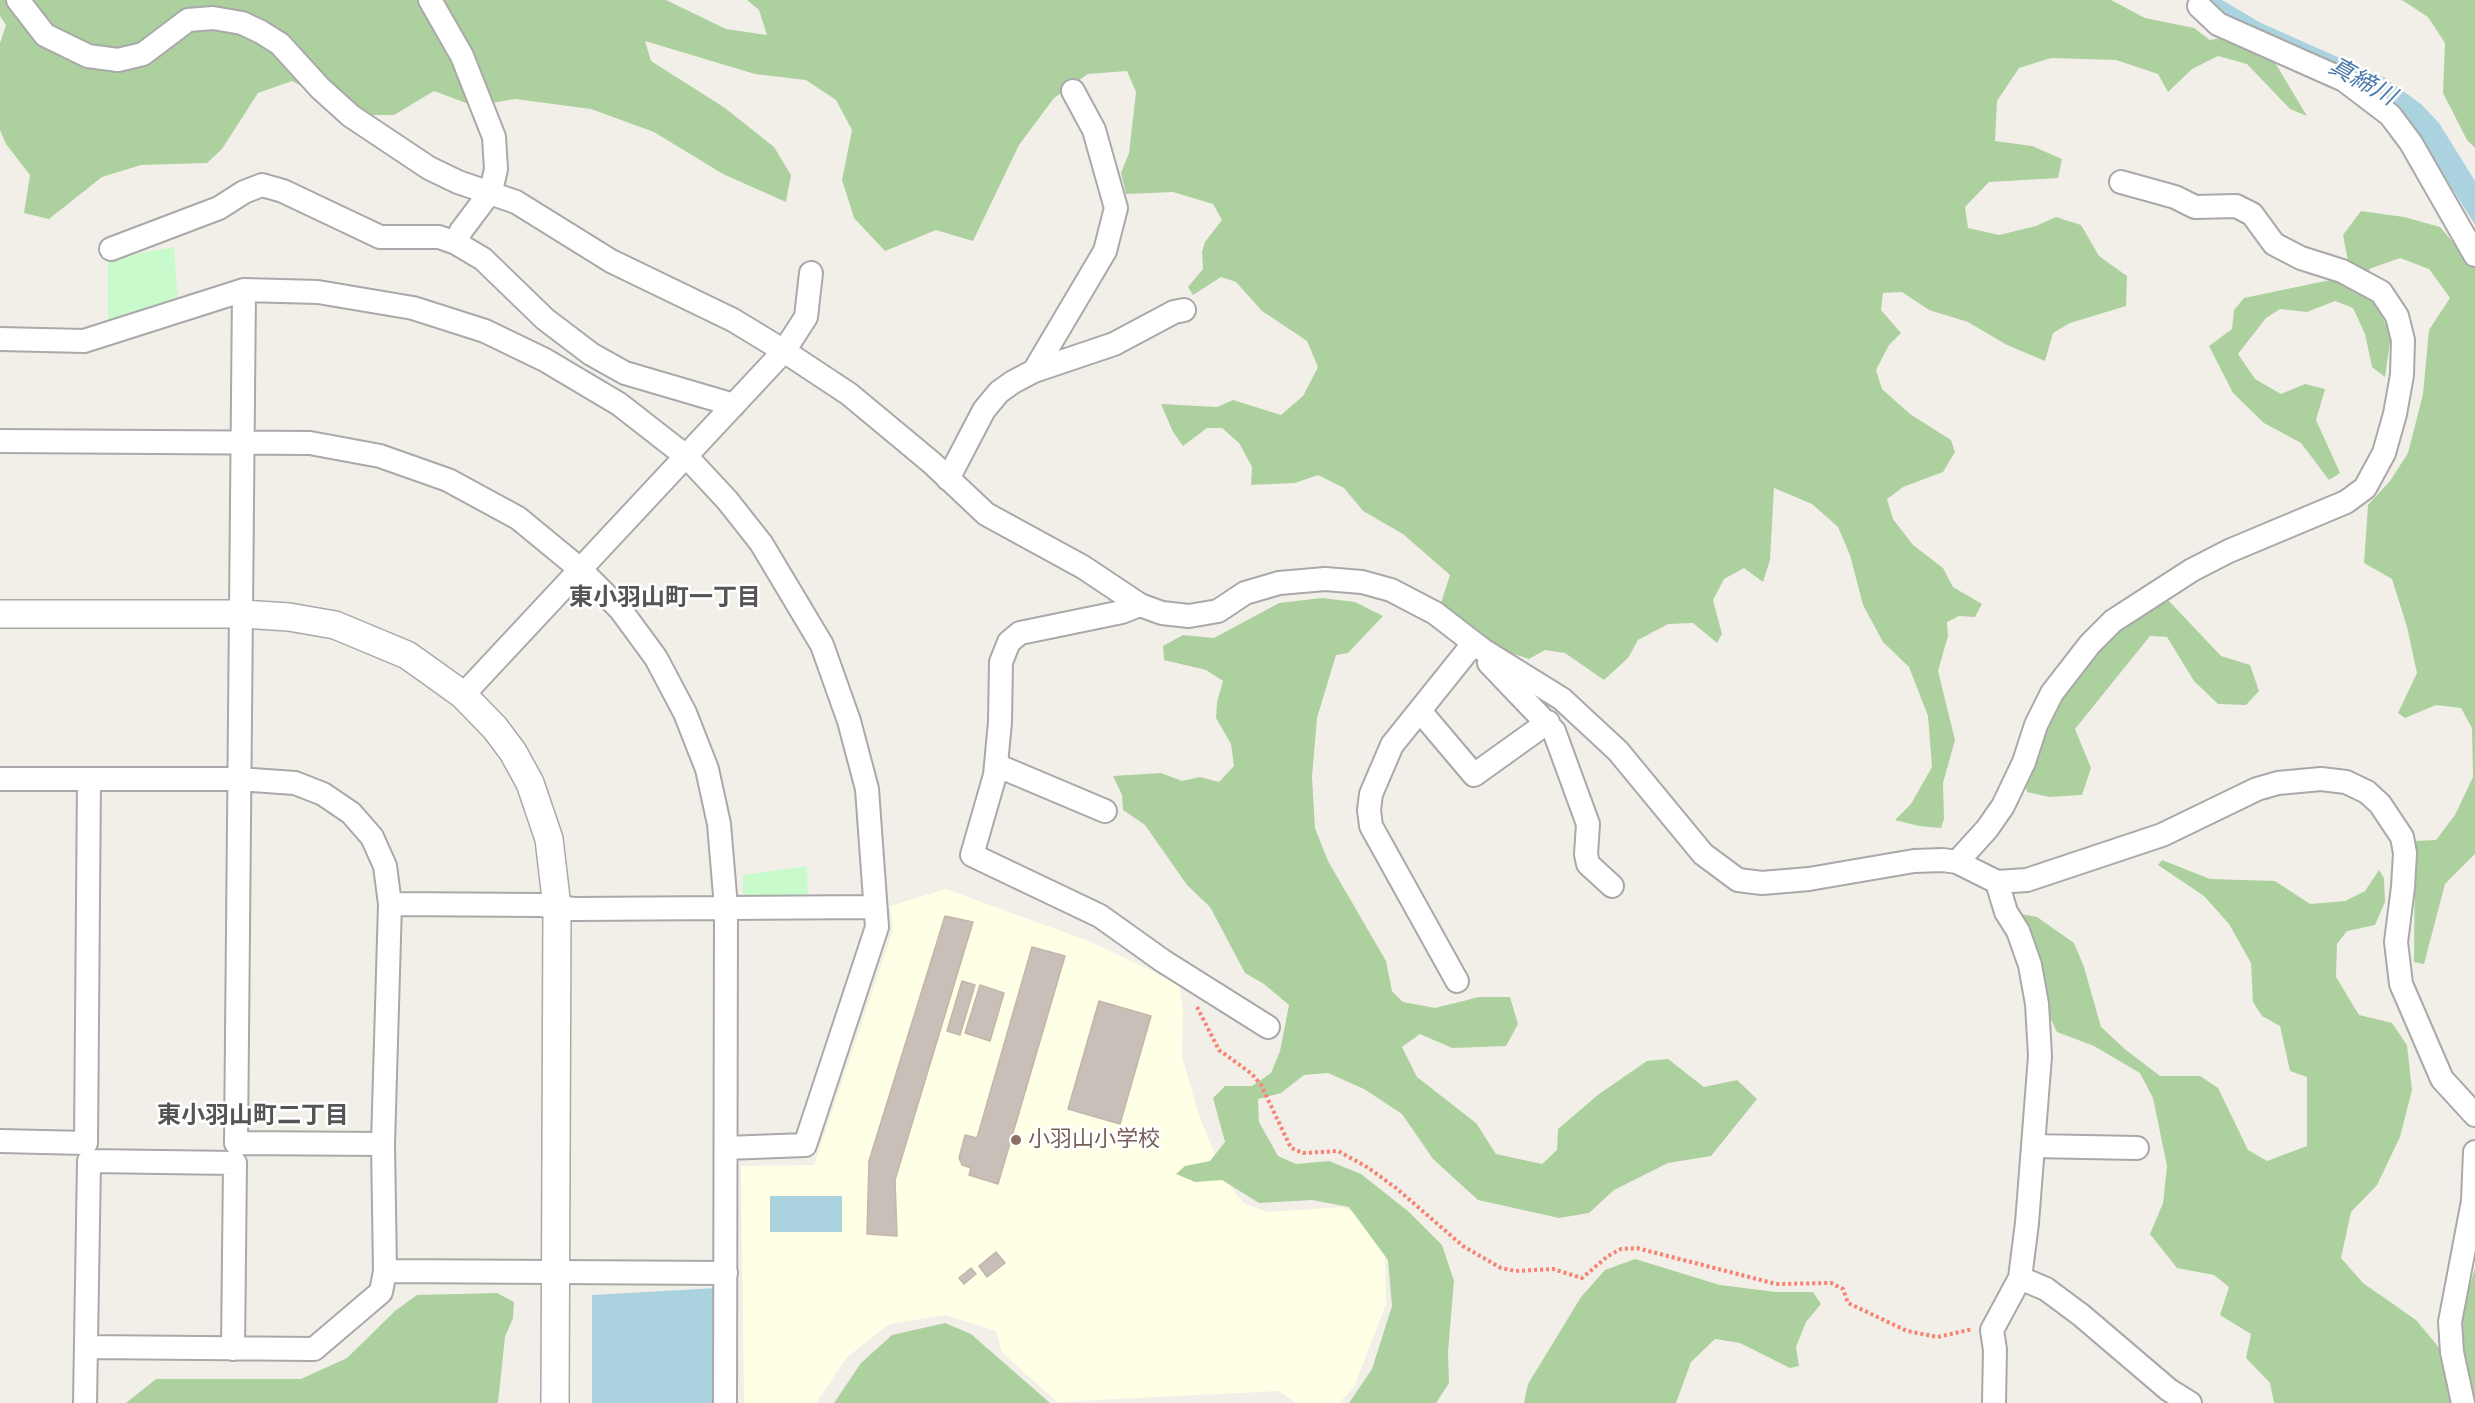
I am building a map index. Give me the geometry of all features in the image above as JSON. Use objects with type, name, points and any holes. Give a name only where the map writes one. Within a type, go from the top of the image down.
[{"type":"street","points":[[18,0],[45,35],[88,56],[118,60],[143,54],[188,20],[213,18],[242,23],[280,44],[320,88],[351,116],[429,168],[459,182],[491,191],[534,212],[611,261],[733,320],[784,351],[849,394],[986,514],[1083,567],[1140,605],[1162,614],[1189,616],[1218,611],[1245,593],[1279,583],[1325,579],[1362,582],[1391,590],[1435,614],[1473,644],[1562,699],[1618,751],[1703,854],[1738,880],[1762,883],[1809,879],[1914,861],[1958,862],[1996,882],[2027,880],[2152,838],[2229,801],[2278,783],[2322,779],[2346,782],[2367,792],[2394,823],[2404,845],[2403,887],[2396,942],[2401,984],[2442,1079],[2475,1115]]},
{"type":"street","points":[[430,0],[462,56],[494,137],[496,169],[491,191],[461,231],[456,243]]},
{"type":"street","points":[[2199,6],[2218,24],[2344,80],[2390,115],[2411,142],[2475,255]]},
{"type":"street","points":[[1034,371],[1105,251],[1116,208],[1094,130],[1073,91]]},
{"type":"street","points":[[1958,862],[1987,829],[2003,806],[2024,762],[2036,725],[2052,693],[2090,644],[2113,621],[2192,570],[2229,551],[2346,502],[2365,488],[2384,453],[2395,414],[2402,375],[2403,340],[2397,316],[2381,292],[2350,274],[2301,258],[2274,244],[2252,214],[2236,206],[2195,207],[2175,197],[2121,182]]},
{"type":"street","points":[[111,249],[219,208],[244,192],[262,185],[283,190],[380,237],[439,237],[456,243],[483,259],[523,300],[591,354],[626,373],[734,405]]},
{"type":"street","points":[[463,695],[784,351],[806,317],[811,273]]},
{"type":"street","points":[[244,290],[236,1143],[383,1144]]},
{"type":"street","points":[[0,339],[84,341],[244,290],[318,292],[413,308],[484,331],[545,360],[619,404],[687,457],[727,500],[761,543],[822,645],[849,721],[867,789],[877,927],[805,1145],[726,1148]]},
{"type":"street","points":[[948,479],[984,410],[999,392],[1034,371],[1114,344],[1174,312],[1184,310]]},
{"type":"street","points":[[0,441],[310,443],[380,456],[448,480],[518,518],[580,568],[620,609],[656,658],[685,712],[707,769],[719,824],[726,907],[725,1403]]},
{"type":"street","points":[[1140,605],[1122,612],[1020,633],[1009,642],[1001,662],[996,765],[972,855],[1100,916],[1268,1027]]},
{"type":"street","points":[[0,614],[242,614],[289,617],[335,625],[407,655],[463,695],[495,728],[530,783],[549,839],[557,907],[555,1403]]},
{"type":"street","points":[[1457,981],[1371,826],[1371,794],[1392,745],[1473,644]]},
{"type":"street","points":[[1473,644],[1498,674],[1548,722],[1554,731],[1588,824],[1586,854],[1588,864],[1612,886]]},
{"type":"street","points":[[1420,711],[1474,775],[1548,722]]},
{"type":"street","points":[[996,765],[1105,811]]},
{"type":"street","points":[[0,779],[238,779],[295,783],[323,794],[351,813],[372,837],[385,866],[390,904],[383,1144],[385,1271],[381,1292],[314,1349],[87,1347]]},
{"type":"street","points":[[0,1141],[86,1143],[89,779]]},
{"type":"street","points":[[1994,1403],[1995,1350],[1992,1330],[2020,1278],[2040,1056],[2037,1004],[2027,957],[2018,931],[2006,912],[1996,882]]},
{"type":"street","points":[[390,904],[557,907],[875,907]]},
{"type":"street","points":[[2033,1146],[2137,1148]]},
{"type":"street","points":[[2463,1403],[2452,1352],[2450,1322],[2473,1201],[2475,1152]]},
{"type":"street","points":[[85,1403],[89,1161],[235,1163],[233,1349]]},
{"type":"street","points":[[385,1271],[726,1273]]},
{"type":"street","points":[[2020,1278],[2046,1289],[2073,1308],[2169,1390],[2190,1403]]},
{"type":"path","points":[[1192,978],[1187,985],[1208,1033],[1219,1050],[1252,1074],[1261,1085],[1291,1148],[1303,1153],[1338,1151],[1348,1156],[1396,1188],[1463,1246],[1501,1268],[1553,1269],[1582,1278],[1608,1256],[1621,1250],[1636,1248],[1776,1284],[1831,1283],[1843,1288],[1848,1303],[1907,1331],[1938,1336],[1975,1328],[1992,1330]]},
{"type":"shaded area","name":"小羽山小学校","points":[[946,889],[1091,942],[1179,984],[1183,1010],[1182,1057],[1199,1115],[1220,1167],[1234,1192],[1245,1204],[1268,1212],[1342,1207],[1378,1225],[1385,1256],[1386,1304],[1354,1387],[1339,1403],[1296,1403],[1279,1391],[1057,1402],[1002,1352],[996,1331],[946,1315],[889,1324],[846,1358],[816,1403],[744,1403],[741,1166],[814,1165],[893,930],[890,906]]},
{"type":"green space","points":[[0,0],[666,0],[726,29],[767,35],[759,10],[747,0],[2111,0],[2145,18],[2194,28],[2210,40],[2236,35],[2262,47],[2277,66],[2307,116],[2290,109],[2247,64],[2218,56],[2192,69],[2168,92],[2158,74],[2116,60],[2051,58],[2019,68],[1997,101],[1995,141],[2032,146],[2062,159],[2058,178],[1989,182],[1965,207],[1968,228],[1999,235],[2036,226],[2056,217],[2081,225],[2099,256],[2127,276],[2126,306],[2070,323],[2053,333],[2045,361],[2007,345],[1968,322],[1929,310],[1902,292],[1883,293],[1881,310],[1901,333],[1889,345],[1876,370],[1882,389],[1910,414],[1951,440],[1955,452],[1943,472],[1903,487],[1887,499],[1893,519],[1913,545],[1943,568],[1953,587],[1982,604],[1975,617],[1959,616],[1947,622],[1948,636],[1938,671],[1955,740],[1943,783],[1944,819],[1941,828],[1895,820],[1911,804],[1932,767],[1928,716],[1909,667],[1883,642],[1863,605],[1850,555],[1838,527],[1812,504],[1774,488],[1770,560],[1763,582],[1744,568],[1724,579],[1713,600],[1722,634],[1717,643],[1693,623],[1668,624],[1638,640],[1628,658],[1604,680],[1565,653],[1545,650],[1529,659],[1505,651],[1472,629],[1441,603],[1450,575],[1403,534],[1363,511],[1344,488],[1318,475],[1295,483],[1251,485],[1252,467],[1239,443],[1222,428],[1207,428],[1183,446],[1173,432],[1161,404],[1217,407],[1233,400],[1281,415],[1303,396],[1318,367],[1307,341],[1262,311],[1236,282],[1221,277],[1193,295],[1188,287],[1203,269],[1202,252],[1205,242],[1222,220],[1213,204],[1173,192],[1126,194],[1121,173],[1129,153],[1136,92],[1127,71],[1088,74],[1054,98],[1019,145],[973,241],[936,230],[885,251],[854,218],[842,180],[852,130],[836,100],[806,80],[755,74],[645,41],[651,61],[725,108],[774,147],[791,175],[786,202],[723,174],[654,132],[591,109],[515,99],[474,106],[434,91],[394,115],[358,115],[292,81],[258,93],[222,149],[207,163],[141,165],[102,177],[49,219],[24,213],[30,175],[6,144],[0,130],[0,43],[6,25],[0,16]]},
{"type":"green space","points":[[2402,0],[2475,0],[2475,148],[2467,140],[2443,93],[2445,43],[2428,17]]},
{"type":"green space","points":[[2361,211],[2404,217],[2440,227],[2475,268],[2475,854],[2445,884],[2424,964],[2414,962],[2415,841],[2436,840],[2455,815],[2473,777],[2472,728],[2461,708],[2436,705],[2405,718],[2398,713],[2417,673],[2407,627],[2392,579],[2364,563],[2368,505],[2390,481],[2408,453],[2423,394],[2429,330],[2450,298],[2429,269],[2400,258],[2369,269],[2375,301],[2391,336],[2385,377],[2372,367],[2365,334],[2353,308],[2335,301],[2307,312],[2280,309],[2266,318],[2238,354],[2255,379],[2281,394],[2305,384],[2325,389],[2316,420],[2340,473],[2329,480],[2301,443],[2264,423],[2233,393],[2209,346],[2232,329],[2234,310],[2244,298],[2335,279],[2348,261],[2343,235]]},
{"type":"green space","points":[[174,247],[178,303],[108,326],[108,259]]},
{"type":"green space","points":[[1322,598],[1355,602],[1383,616],[1348,653],[1336,655],[1317,718],[1312,777],[1315,828],[1328,861],[1386,961],[1392,991],[1403,1002],[1435,1008],[1479,997],[1510,997],[1518,1024],[1506,1046],[1452,1048],[1420,1034],[1402,1047],[1417,1077],[1476,1123],[1496,1154],[1542,1164],[1557,1150],[1558,1129],[1599,1094],[1647,1061],[1668,1059],[1704,1087],[1737,1080],[1757,1099],[1711,1156],[1668,1163],[1614,1190],[1589,1213],[1559,1218],[1478,1200],[1433,1159],[1402,1114],[1364,1089],[1328,1073],[1304,1075],[1281,1093],[1258,1099],[1259,1122],[1278,1156],[1296,1164],[1329,1161],[1361,1174],[1409,1212],[1442,1245],[1454,1281],[1448,1352],[1449,1383],[1436,1403],[1349,1403],[1372,1369],[1392,1306],[1388,1260],[1349,1207],[1312,1200],[1259,1203],[1222,1180],[1195,1182],[1176,1174],[1185,1166],[1210,1161],[1225,1142],[1213,1098],[1225,1086],[1252,1086],[1271,1073],[1280,1051],[1289,1005],[1264,984],[1245,973],[1210,907],[1187,885],[1145,825],[1123,810],[1122,795],[1113,776],[1161,773],[1182,781],[1200,777],[1219,782],[1234,766],[1231,744],[1216,718],[1217,702],[1223,681],[1206,670],[1164,660],[1163,646],[1183,635],[1214,638],[1279,603]]},
{"type":"green space","points":[[2168,600],[2221,656],[2250,665],[2259,691],[2246,705],[2218,704],[2194,681],[2167,637],[2150,636],[2075,729],[2091,768],[2082,795],[2049,797],[2027,792],[2025,781],[2041,735],[2070,686],[2105,642],[2143,610]]},
{"type":"green space","points":[[2162,860],[2210,879],[2275,881],[2310,904],[2345,901],[2365,891],[2379,870],[2384,878],[2385,902],[2375,925],[2347,931],[2337,944],[2336,977],[2359,1015],[2392,1023],[2407,1045],[2412,1090],[2400,1137],[2377,1185],[2351,1212],[2341,1258],[2363,1283],[2416,1320],[2441,1350],[2462,1347],[2463,1308],[2475,1268],[2475,1403],[2274,1403],[2270,1383],[2246,1358],[2251,1334],[2220,1315],[2229,1287],[2214,1275],[2177,1268],[2150,1234],[2163,1203],[2167,1166],[2153,1098],[2140,1073],[2094,1046],[2057,1032],[2046,1009],[2016,913],[2037,917],[2074,943],[2084,967],[2101,1027],[2126,1050],[2160,1076],[2200,1076],[2218,1088],[2248,1150],[2267,1161],[2307,1146],[2307,1077],[2290,1071],[2280,1026],[2262,1016],[2253,1002],[2251,963],[2229,924],[2204,896],[2158,865]]},
{"type":"green space","points":[[807,866],[808,899],[754,902],[743,893],[743,875]]},
{"type":"green space","points":[[1635,1259],[1720,1285],[1776,1292],[1813,1292],[1821,1304],[1806,1322],[1796,1347],[1799,1366],[1790,1368],[1740,1343],[1715,1339],[1691,1362],[1676,1403],[1524,1403],[1528,1384],[1581,1297],[1605,1270]]},
{"type":"green space","points":[[497,1293],[514,1302],[513,1318],[505,1337],[498,1403],[126,1403],[156,1379],[301,1379],[347,1358],[395,1311],[417,1295]]},
{"type":"green space","points":[[945,1323],[971,1334],[1050,1403],[834,1403],[861,1363],[892,1335]]},
{"type":"water","name":"真締川","points":[[2203,0],[2222,0],[2261,23],[2385,78],[2421,104],[2439,123],[2475,181],[2475,225],[2420,137],[2249,33]]},
{"type":"water","points":[[770,1196],[842,1196],[842,1232],[770,1232]]},
{"type":"water","points":[[716,1288],[721,1403],[592,1403],[592,1295]]},
{"type":"building","points":[[945,916],[973,922],[895,1180],[897,1236],[867,1234],[869,1161]]},
{"type":"building","points":[[1032,947],[1065,956],[998,1184],[969,1175],[971,1168],[962,1165],[959,1158],[965,1135],[977,1138]]},
{"type":"building","points":[[962,981],[975,985],[960,1035],[947,1031]]},
{"type":"building","points":[[980,985],[1004,993],[990,1041],[965,1033]]},
{"type":"building","points":[[1099,1001],[1151,1016],[1120,1124],[1068,1109]]},
{"type":"building","points":[[996,1252],[1005,1263],[987,1277],[979,1266]]},
{"type":"building","points":[[971,1268],[976,1274],[964,1284],[959,1278]]},
{"type":"place","name":"小羽山小学校","points":[[1016,1140]]},
{"type":"district","name":"東小羽山町一丁目","points":[[665,598]]},
{"type":"district","name":"東小羽山町二丁目","points":[[253,1116]]}]
